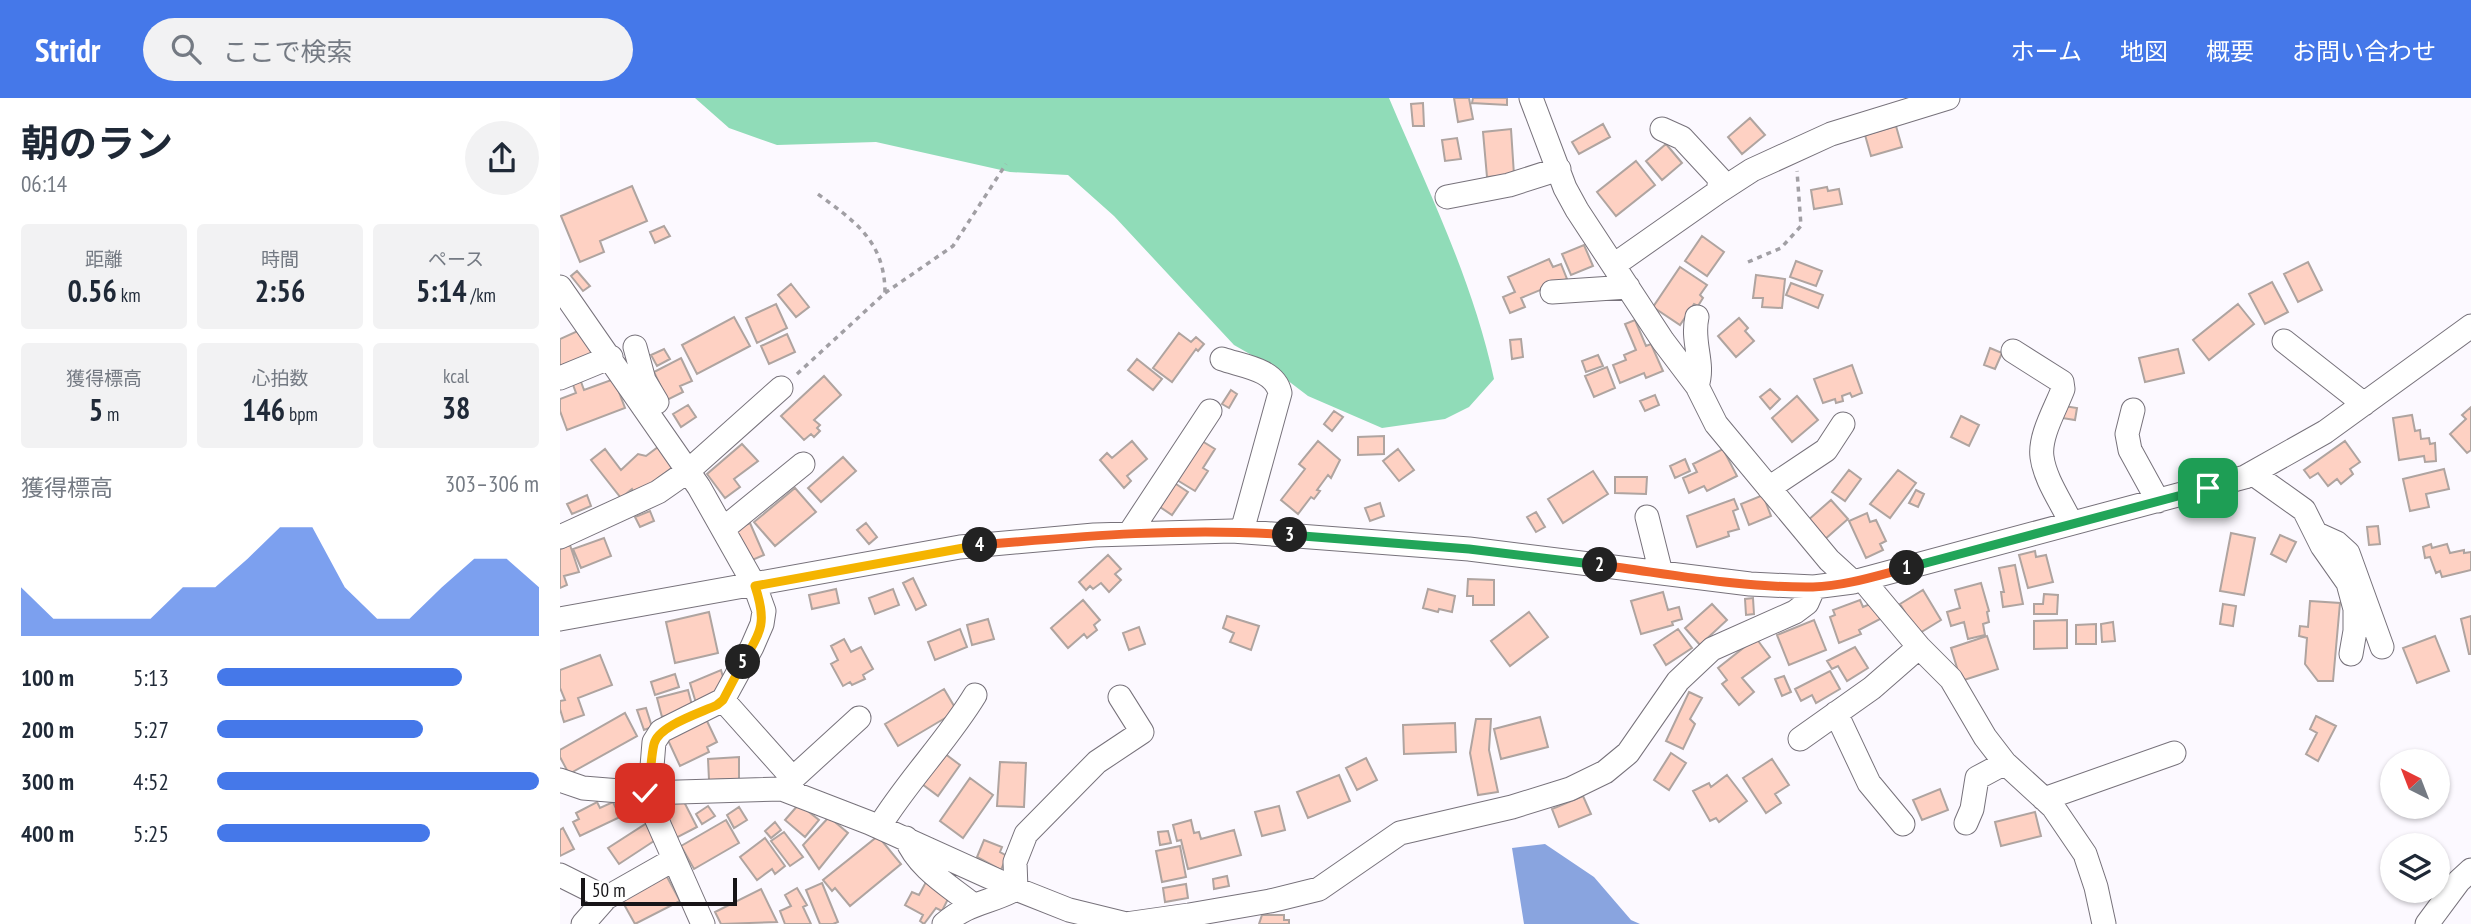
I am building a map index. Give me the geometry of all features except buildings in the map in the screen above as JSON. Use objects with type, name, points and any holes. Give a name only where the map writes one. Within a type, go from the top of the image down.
[{"type":"street","points":[[1531,98],[1577,210],[1697,386],[1716,424],[1829,560],[1858,581],[1951,679],[1985,737],[2005,763],[2053,807],[2085,854],[2104,924]]},
{"type":"street","points":[[1614,265],[1752,170],[1831,134],[1948,98]]},
{"type":"street","points":[[1662,129],[1682,138],[1720,179],[1718,192]]},
{"type":"street","points":[[1447,197],[1509,185],[1559,169]]},
{"type":"street","points":[[560,287],[683,463],[755,586],[764,611],[762,624],[723,700],[661,731],[654,742],[651,779],[645,793],[703,924]]},
{"type":"street","points":[[1552,292],[1628,287]]},
{"type":"street","points":[[1697,317],[1694,332],[1702,372],[1697,386]]},
{"type":"street","points":[[560,619],[960,547],[1129,534],[1242,531],[1469,549],[1750,584],[1814,587],[1858,581],[2158,501],[2252,473],[2325,432],[2471,326]]},
{"type":"street","points":[[2284,341],[2364,404]]},
{"type":"street","points":[[635,347],[644,380],[678,439],[683,463]]},
{"type":"street","points":[[2013,351],[2062,382],[2063,389],[2043,443],[2042,456],[2045,470],[2071,523]]},
{"type":"street","points":[[560,378],[611,357]]},
{"type":"street","points":[[1222,359],[1262,372],[1274,380],[1280,393],[1242,531]]},
{"type":"street","points":[[560,537],[658,492],[683,463],[781,388]]},
{"type":"street","points":[[2133,410],[2127,434],[2130,450],[2158,501]]},
{"type":"street","points":[[1129,534],[1210,411]]},
{"type":"street","points":[[1769,488],[1826,450],[1843,424]]},
{"type":"street","points":[[723,529],[803,464]]},
{"type":"street","points":[[2252,473],[2304,510],[2348,583],[2356,631],[2351,654]]},
{"type":"street","points":[[1647,517],[1661,573]]},
{"type":"street","points":[[2317,534],[2337,544],[2347,553],[2382,647]]},
{"type":"street","points":[[792,787],[1016,889],[1069,910],[1126,924],[1192,920],[1319,889],[1400,833],[1512,807],[1570,789],[1605,772],[1628,753],[1678,681],[1695,664],[1712,649],[1795,612],[1807,603],[1814,587]]},
{"type":"street","points":[[1800,739],[1872,688],[1919,648]]},
{"type":"street","points":[[879,827],[903,789],[975,695]]},
{"type":"street","points":[[1016,889],[1015,862],[1026,834],[1097,762],[1142,732],[1120,698]]},
{"type":"street","points":[[723,700],[789,774],[792,787]]},
{"type":"street","points":[[1836,713],[1869,783],[1903,824]]},
{"type":"street","points":[[560,780],[583,788],[645,793],[792,787],[859,718]]},
{"type":"street","points":[[2044,799],[2174,754]]},
{"type":"street","points":[[1966,823],[1972,809],[1977,778],[2005,763]]},
{"type":"street","points":[[906,838],[911,853],[972,904]]},
{"type":"street","points":[[583,924],[606,898],[673,860]]},
{"type":"street","points":[[2427,924],[2459,881],[2471,870]]},
{"type":"street","points":[[560,875],[606,898]]},
{"type":"street","points":[[944,924],[972,904],[1001,897],[1016,889]]},
{"type":"path","points":[[1748,262],[1781,248],[1801,226],[1796,149]]},
{"type":"path","points":[[781,388],[885,293],[953,246],[1006,164]]},
{"type":"path","points":[[815,192],[866,234],[879,255],[885,272],[885,293]]},
{"type":"green space","points":[[695,98],[1389,98],[1462,271],[1494,379],[1469,407],[1445,419],[1382,428],[1308,396],[1262,361],[1234,345],[1114,216],[1068,175],[1010,172],[876,142],[777,145],[729,128]]},
{"type":"water","points":[[1545,844],[1594,877],[1631,920],[1640,924],[1524,924],[1512,848]]},
{"type":"route","points":[[645,793],[651,779],[654,742],[661,731],[723,700],[752,647],[762,624],[764,611],[755,586],[960,547],[1094,536],[1232,531],[1469,549],[1750,584],[1814,587],[1853,582],[2208,488]]}]
